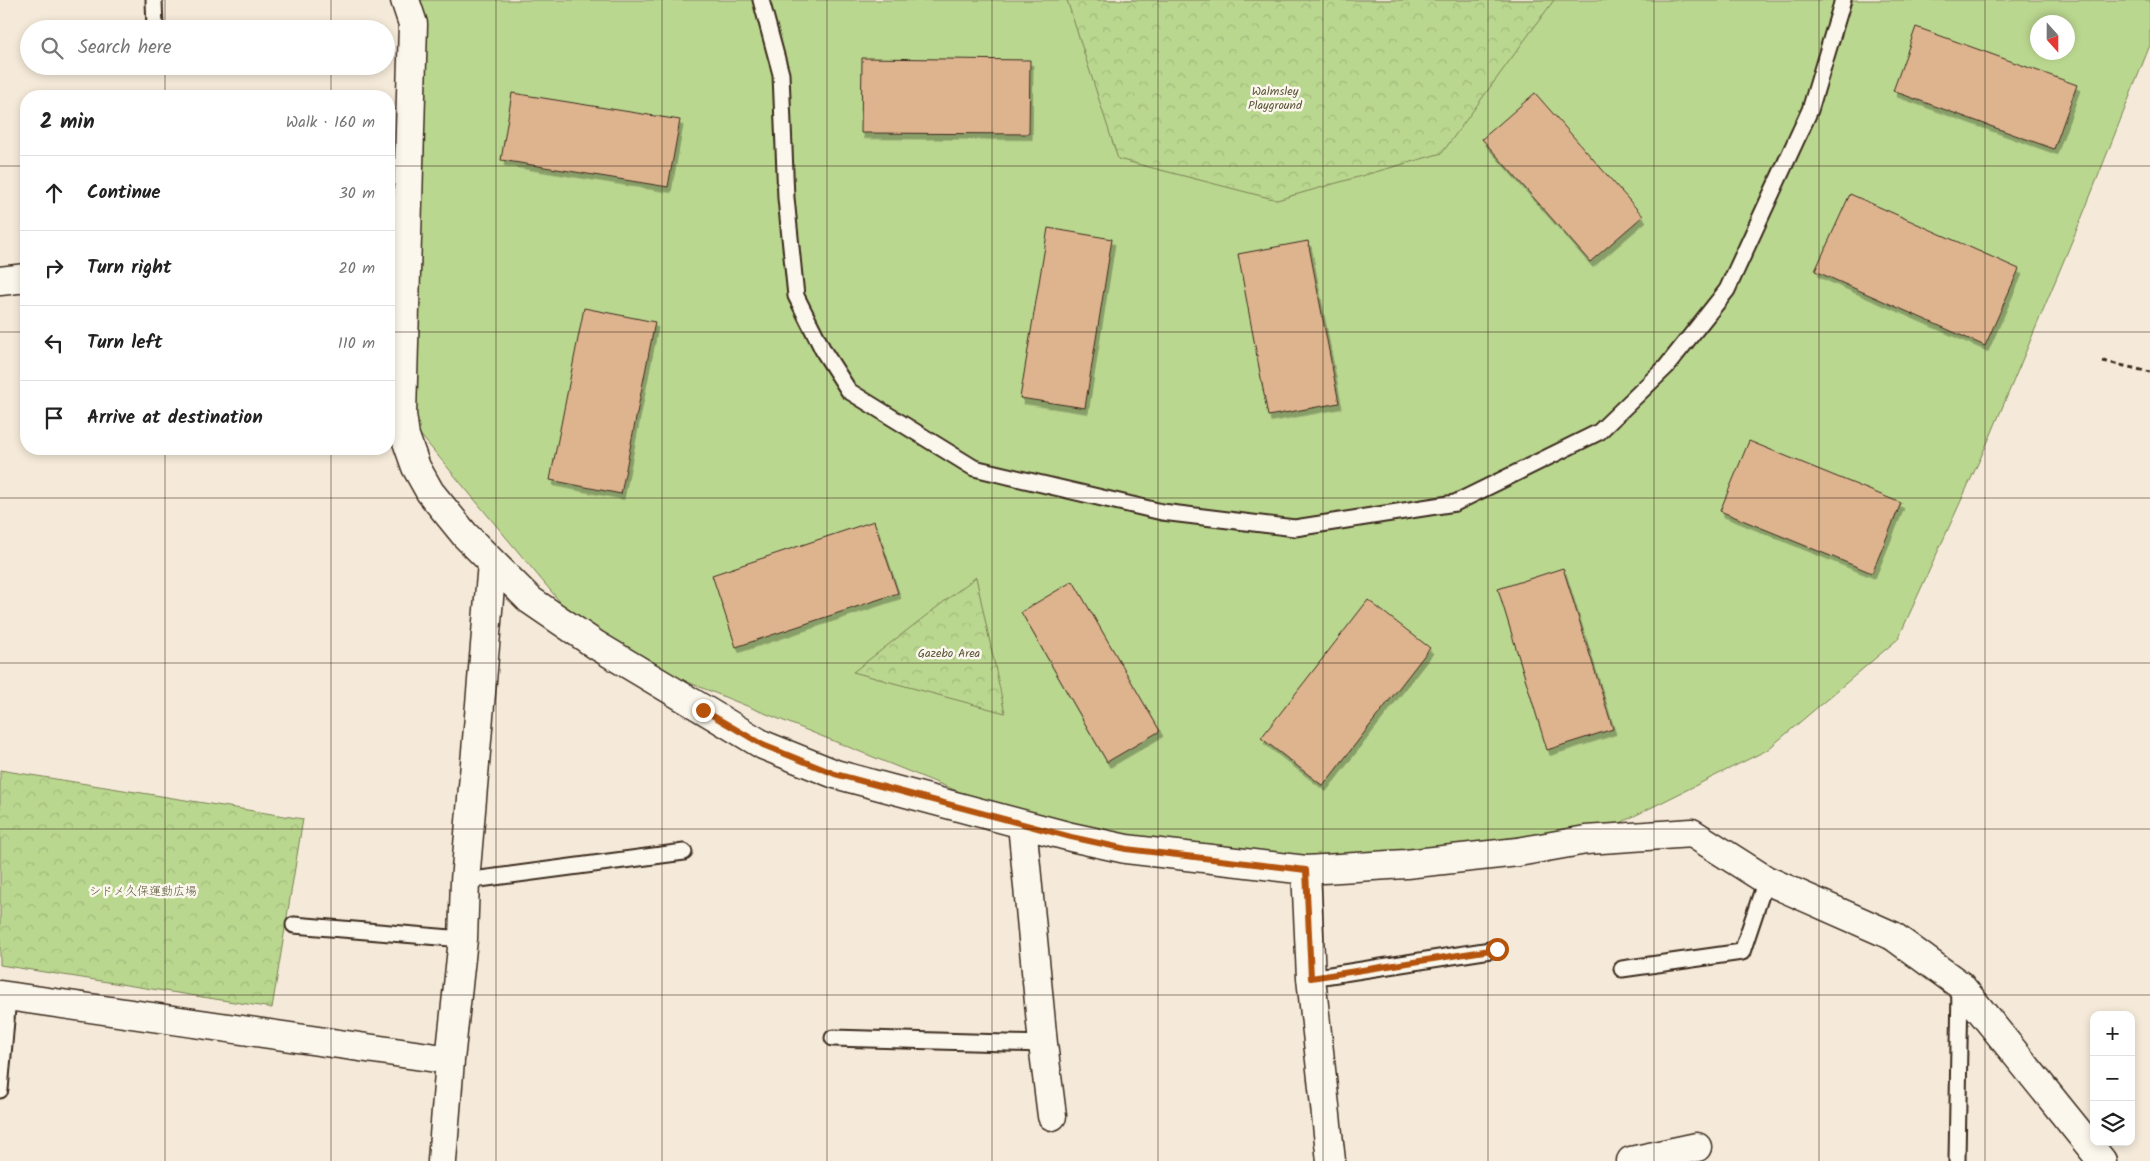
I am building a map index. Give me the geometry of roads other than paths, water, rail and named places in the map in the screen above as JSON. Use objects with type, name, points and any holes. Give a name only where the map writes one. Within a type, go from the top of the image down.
[{"type":"street","points":[[384,0],[409,12],[398,226],[402,414],[405,436],[416,467],[430,492],[465,535],[530,600],[596,646],[763,745],[835,774],[1022,824],[1126,849],[1306,870],[1406,864],[1518,852],[1586,840],[1692,833],[1766,880],[1893,936],[1960,985],[2102,1161]]},
{"type":"street","points":[[0,281],[20,279]]},
{"type":"street","points":[[442,1161],[450,1060],[463,939],[465,881],[492,562]]},
{"type":"street","points":[[1022,824],[1043,1044],[1052,1116]]},
{"type":"street","points":[[1306,870],[1311,978],[1331,1161]]},
{"type":"street","points":[[4,996],[450,1060]]},
{"type":"street","points":[[1631,1161],[1697,1147]]},
{"type":"lane","points":[[154,0],[155,20]]},
{"type":"lane","points":[[761,0],[781,74],[786,198],[796,296],[824,352],[850,391],[974,468],[1162,512],[1295,528],[1455,503],[1599,432],[1606,426],[1666,367],[1727,290],[1810,110],[1844,0]]},
{"type":"lane","points":[[465,881],[684,852]]},
{"type":"lane","points":[[1622,969],[1742,952],[1766,880]]},
{"type":"lane","points":[[294,925],[463,939]]},
{"type":"lane","points":[[1311,978],[1497,949]]},
{"type":"lane","points":[[1956,1161],[1960,985]]},
{"type":"lane","points":[[0,1090],[4,996]]},
{"type":"lane","points":[[832,1038],[1043,1044]]},
{"type":"park label","name":"Walmsley Playground","points":[[1275,98]]},
{"type":"park label","name":"Gazebo Area","points":[[949,653]]},
{"type":"park label","name":"シドメ久保運動広場","points":[[143,891]]}]
